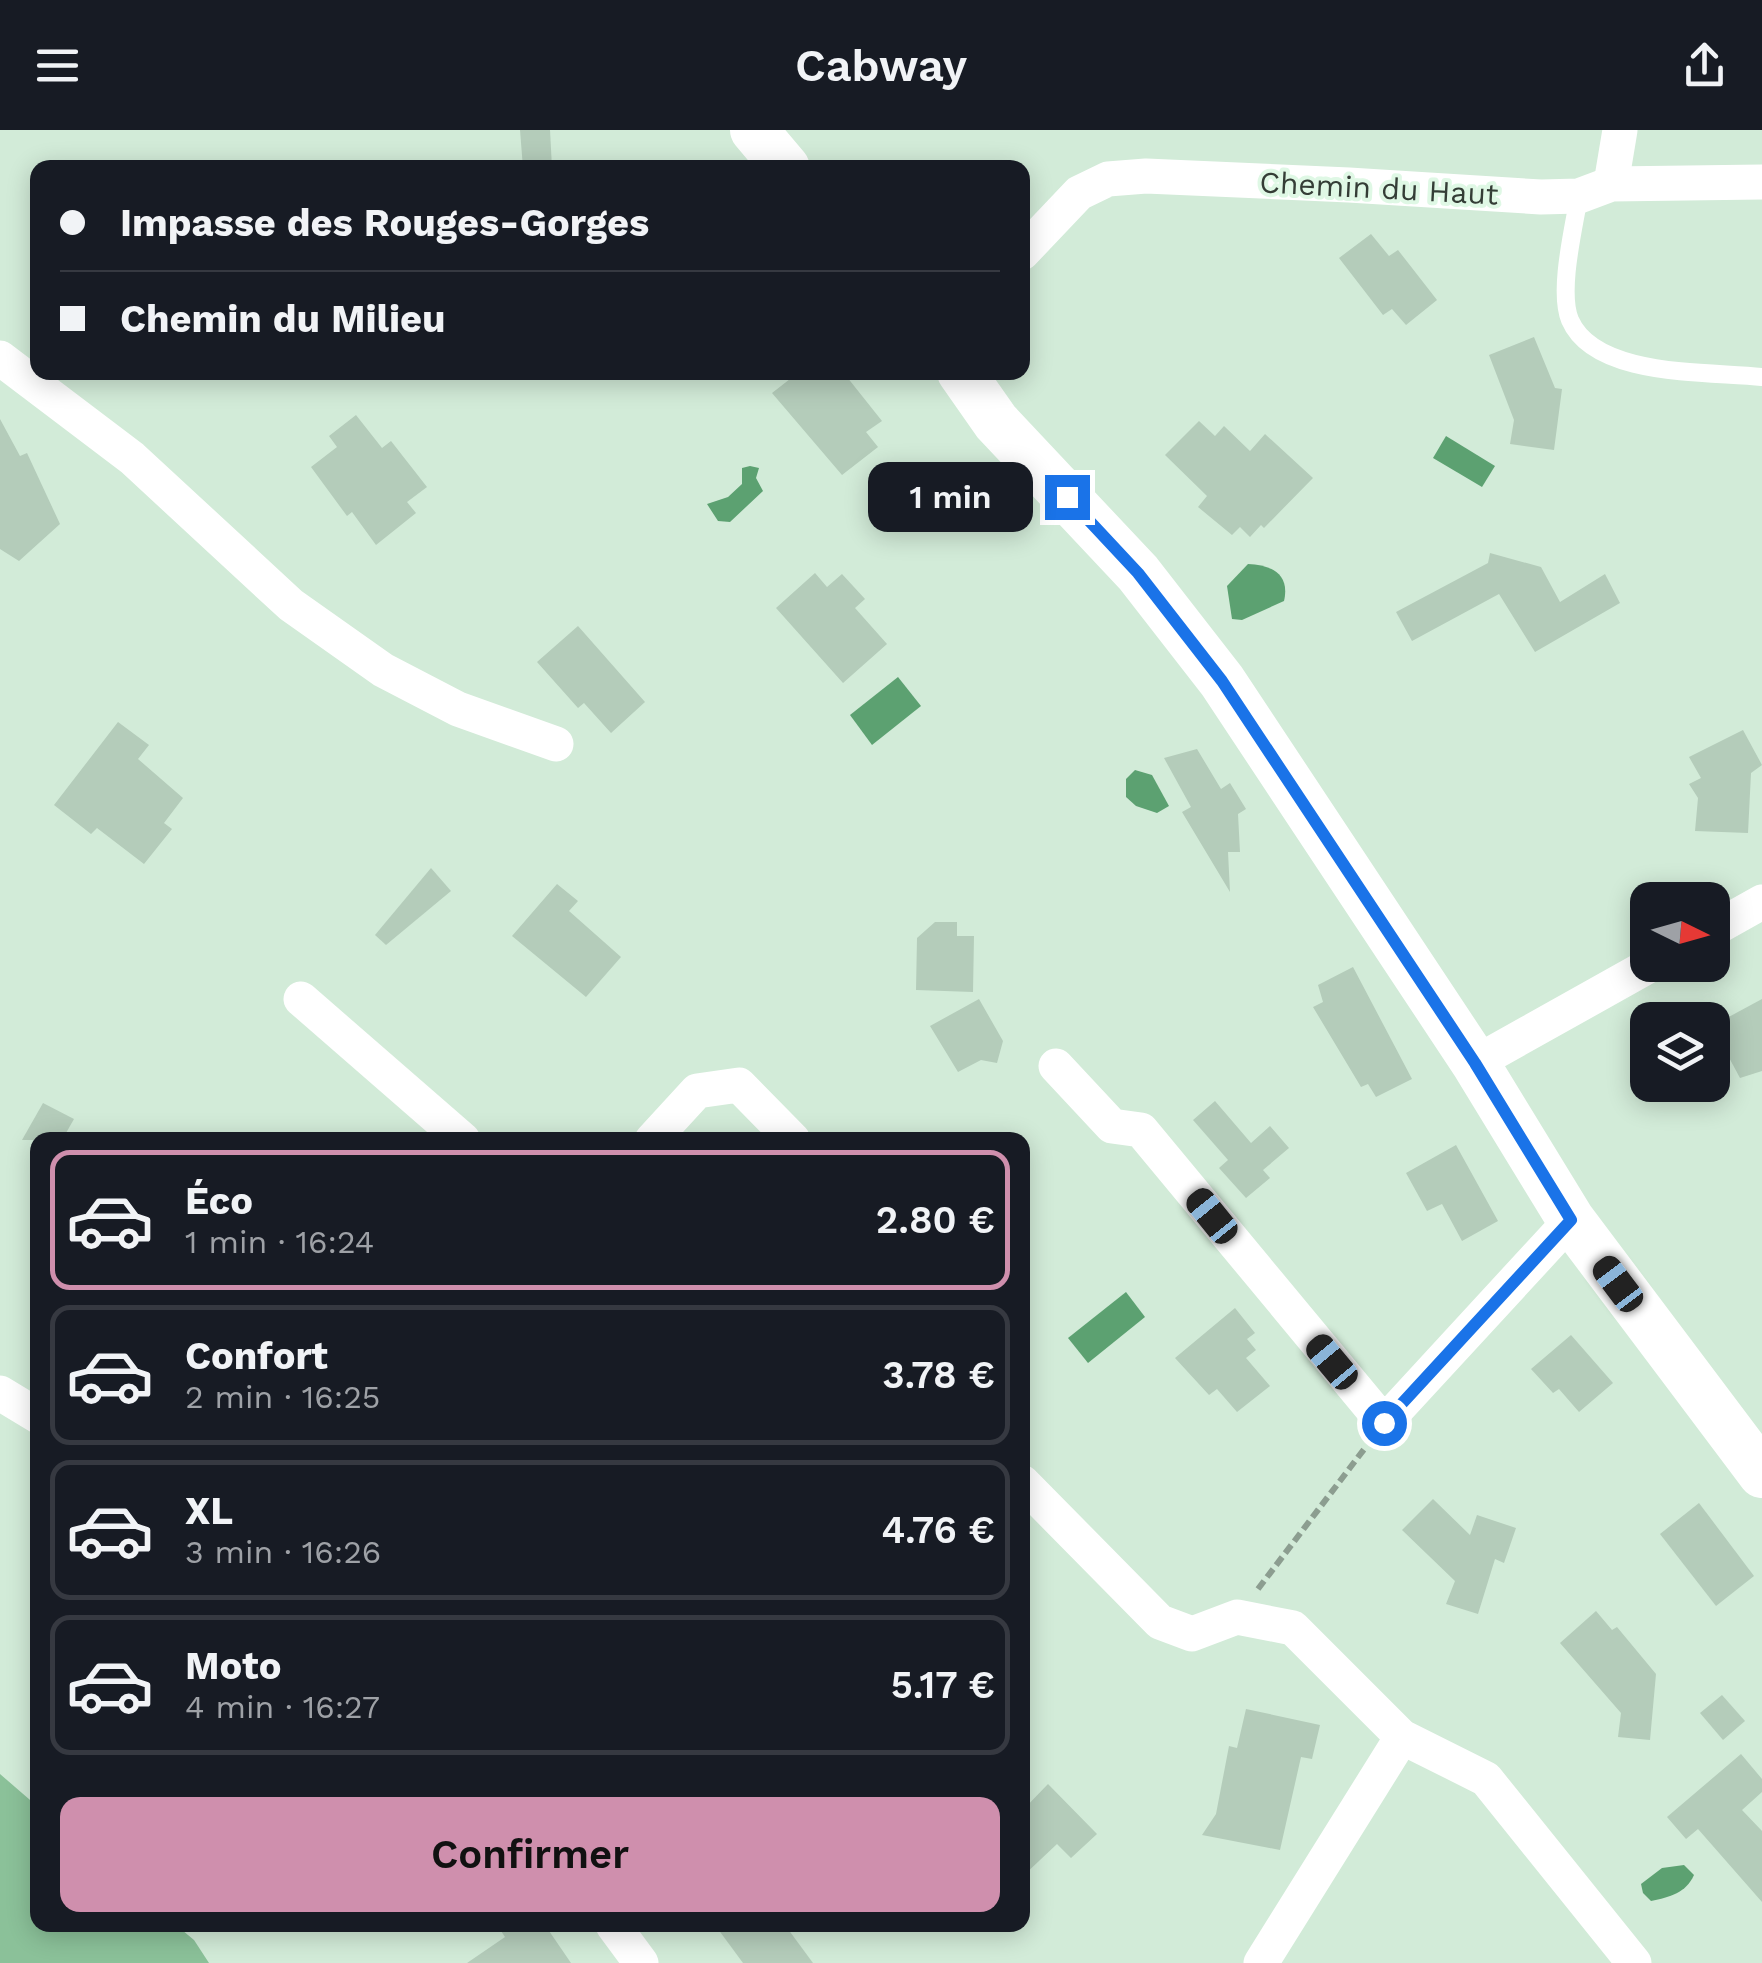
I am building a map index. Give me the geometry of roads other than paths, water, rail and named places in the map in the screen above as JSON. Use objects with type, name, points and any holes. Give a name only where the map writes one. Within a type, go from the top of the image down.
[{"type":"street","points":[[754,130],[779,160]]},
{"type":"street","points":[[1595,190],[1620,130]]},
{"type":"street","name":"Chemin du Haut","points":[[1030,245],[1080,193],[1108,179],[1146,176],[1541,198],[1595,190],[1762,182]]},
{"type":"street","points":[[0,358],[132,458],[291,605],[382,670],[458,709],[556,744]]},
{"type":"street","points":[[967,380],[996,422],[1138,573],[1222,681],[1475,1063],[1571,1220],[1762,1474]]},
{"type":"street","points":[[1730,920],[1762,902]]},
{"type":"street","points":[[1475,1063],[1630,976]]},
{"type":"street","points":[[301,999],[454,1132]]},
{"type":"street","points":[[1056,1066],[1112,1126],[1141,1130],[1384,1423],[1571,1220]]},
{"type":"street","points":[[660,1132],[698,1091],[739,1085],[785,1132]]},
{"type":"street","points":[[0,1393],[30,1411]]},
{"type":"street","points":[[1030,1490],[1160,1622],[1192,1634],[1237,1617],[1293,1628],[1402,1736],[1486,1778],[1634,1963]]},
{"type":"street","points":[[1261,1963],[1402,1736]]},
{"type":"street","points":[[618,1932],[641,1963]]},
{"type":"lane","points":[[1595,190],[1566,285],[1570,319],[1592,349],[1620,362],[1762,377]]}]
